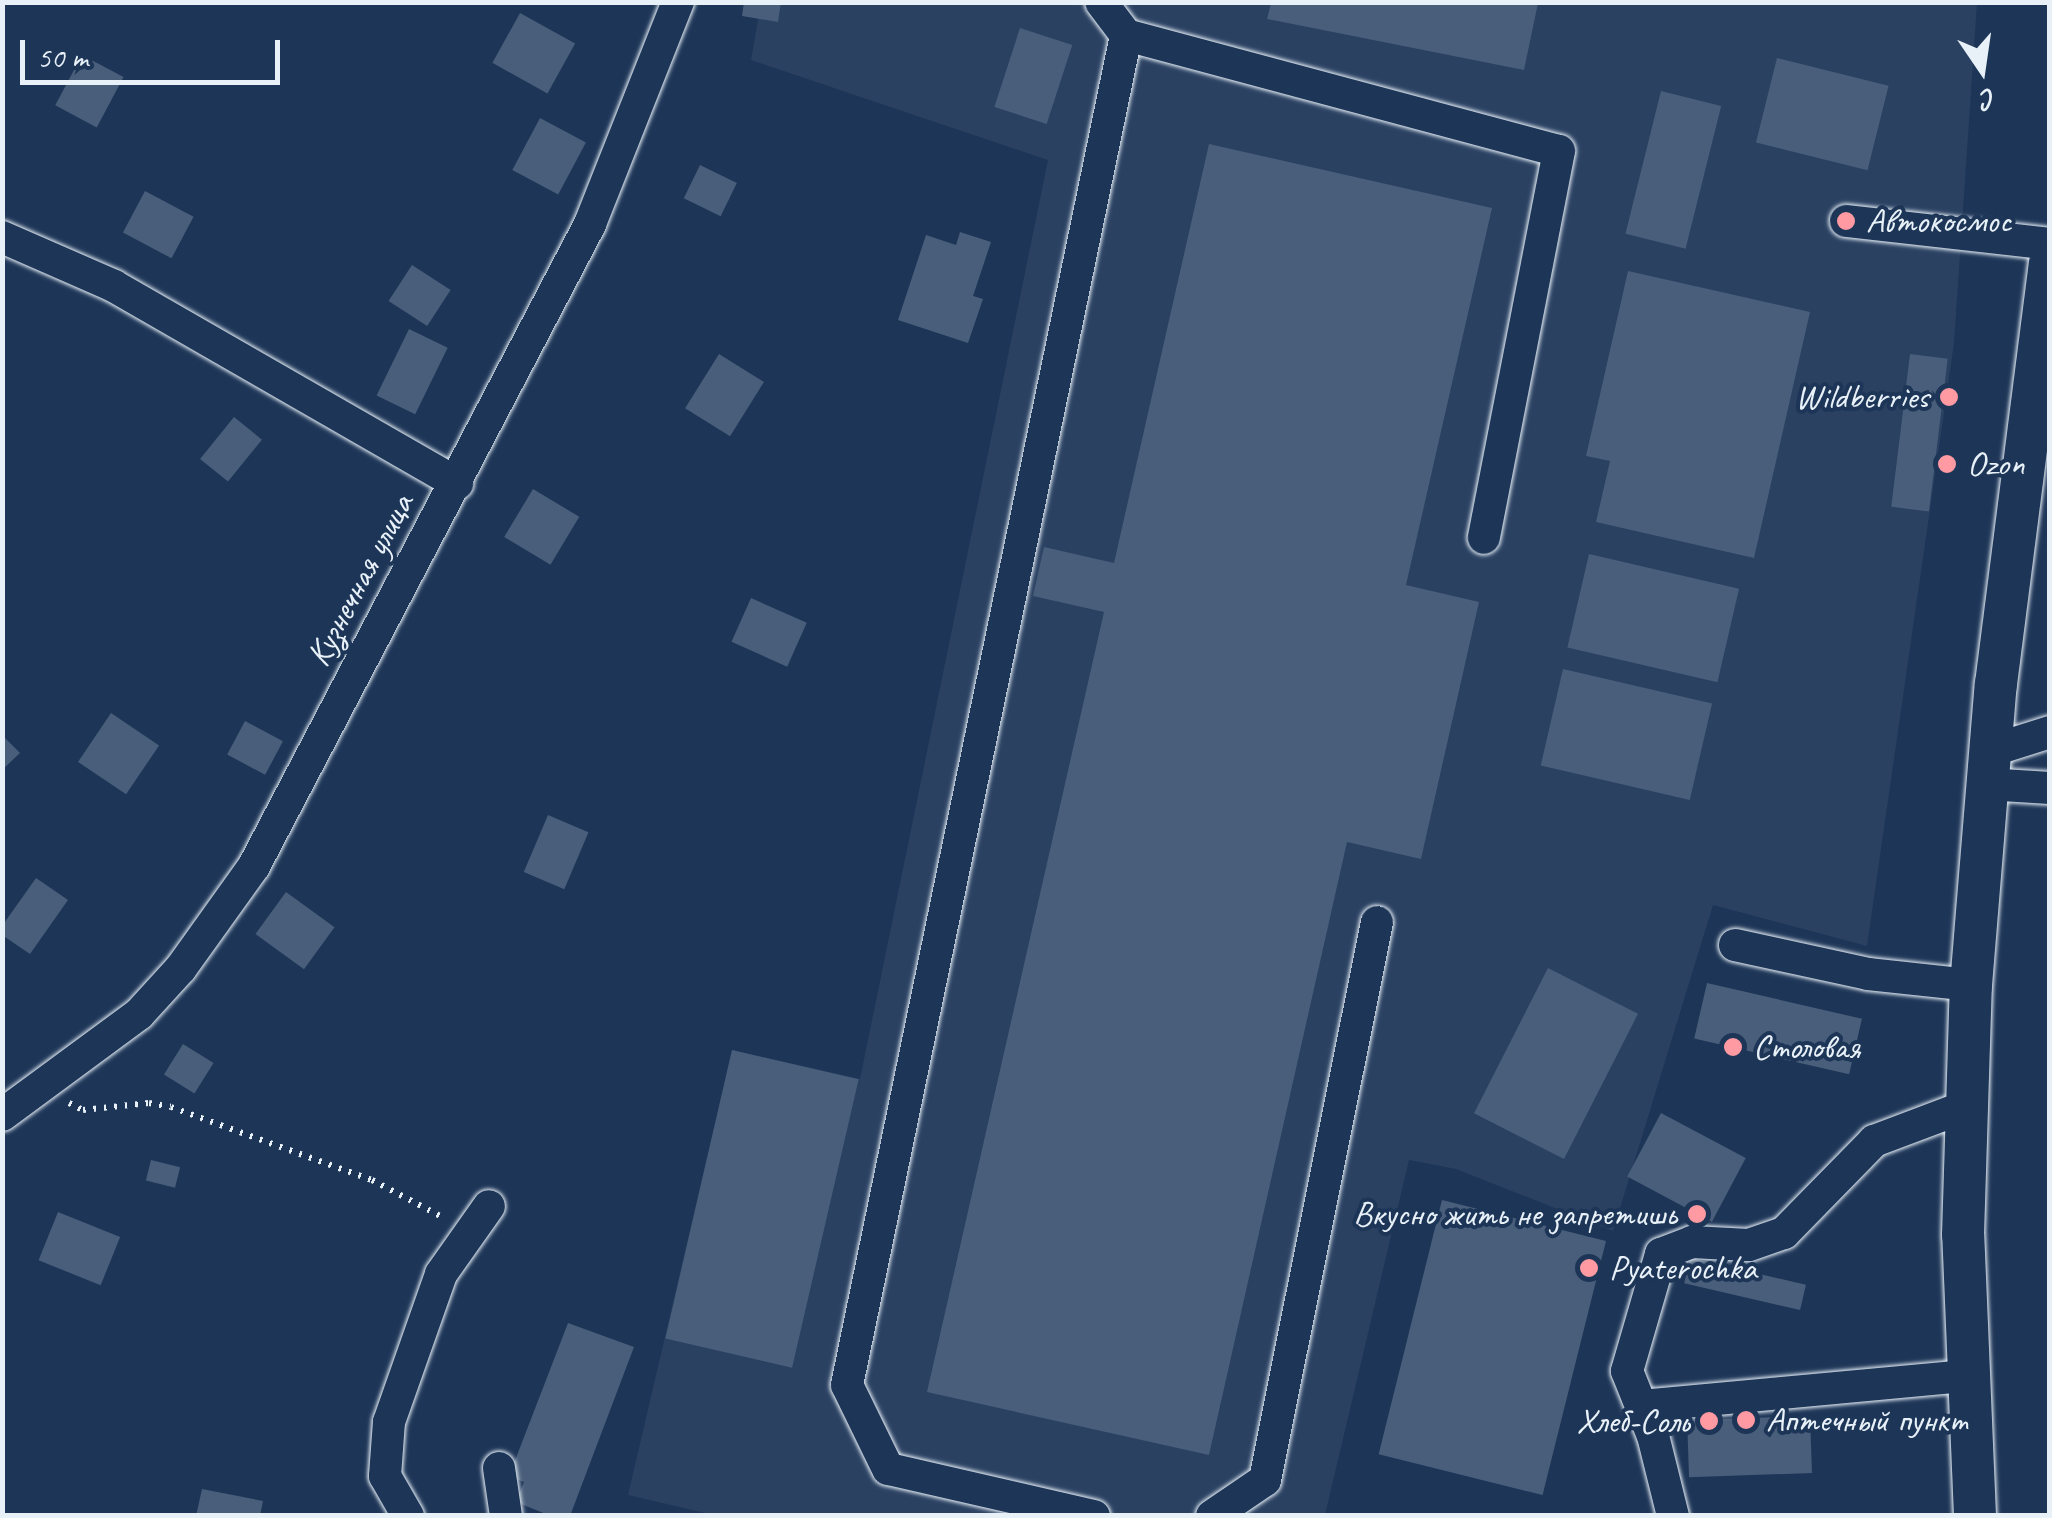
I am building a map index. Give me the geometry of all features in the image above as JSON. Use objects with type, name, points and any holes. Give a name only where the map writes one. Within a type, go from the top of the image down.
[{"type":"main road","points":[[1975,1516],[1967,1376],[1964,1107],[1971,985],[1988,768],[2040,410],[2050,263]]},
{"type":"street","name":"Кузнечная улица","points":[[2,1115],[52,1084],[149,1003],[254,866],[590,224],[678,2]]},
{"type":"street","points":[[1100,2],[1126,35],[1559,151],[1484,538]]},
{"type":"street","points":[[1094,1516],[888,1469],[847,1384],[1126,35]]},
{"type":"street","points":[[1846,221],[2050,244]]},
{"type":"street","points":[[2,237],[114,286],[457,483]]},
{"type":"street","points":[[1988,768],[2050,732]]},
{"type":"street","points":[[1988,768],[2050,788]]},
{"type":"street","points":[[1212,1516],[1265,1480],[1377,922]]},
{"type":"street","points":[[1736,945],[1868,974],[1971,985]]},
{"type":"street","points":[[1673,1516],[1627,1371],[1661,1254],[1692,1242],[1749,1245],[1784,1233],[1874,1141],[1964,1107]]},
{"type":"street","points":[[408,1516],[385,1476],[389,1422],[428,1306],[466,1231],[489,1206]]},
{"type":"street","points":[[1641,1406],[1967,1376]]},
{"type":"street","points":[[499,1468],[506,1516]]},
{"type":"path","points":[[52,1084],[84,1110],[149,1102],[221,1124],[372,1180],[466,1231]]},
{"type":"shaded area","points":[[761,3],[1977,3],[1954,343],[1867,946],[1713,905],[1613,1231],[1456,1169],[1409,1160],[1325,1515],[718,1516],[628,1495],[732,1050],[860,1079],[1048,160],[751,60]]},
{"type":"building","points":[[744,2],[781,2],[778,22],[742,16]]},
{"type":"building","points":[[1271,3],[1538,3],[1524,70],[1267,19]]},
{"type":"building","points":[[520,13],[575,44],[547,93],[492,63]]},
{"type":"building","points":[[1020,28],[1072,45],[1047,124],[994,107]]},
{"type":"building","points":[[82,55],[123,77],[97,127],[55,105]]},
{"type":"building","points":[[1777,58],[1889,86],[1868,170],[1756,142]]},
{"type":"building","points":[[1661,91],[1721,106],[1686,249],[1625,234]]},
{"type":"building","points":[[540,118],[586,142],[558,195],[512,170]]},
{"type":"building","points":[[1209,144],[1492,208],[1406,585],[1479,602],[1421,859],[1347,842],[1209,1455],[927,1392],[1104,612],[1033,596],[1044,547],[1114,563]]},
{"type":"building","points":[[700,165],[737,183],[721,216],[684,198]]},
{"type":"building","points":[[145,191],[194,217],[171,258],[123,232]]},
{"type":"building","points":[[960,232],[991,242],[973,296],[983,299],[968,343],[898,320],[926,235],[956,245]]},
{"type":"building","points":[[412,265],[451,290],[427,326],[389,301]]},
{"type":"building","points":[[1628,271],[1810,312],[1754,558],[1596,522],[1610,461],[1586,456]]},
{"type":"building","points":[[409,329],[448,348],[415,414],[377,396]]},
{"type":"building","points":[[719,354],[764,382],[730,436],[685,408]]},
{"type":"building","points":[[1910,354],[1948,359],[1929,511],[1891,507]]},
{"type":"building","points":[[234,417],[262,440],[228,482],[200,459]]},
{"type":"building","points":[[533,489],[579,517],[550,565],[504,537]]},
{"type":"building","points":[[1589,554],[1739,589],[1717,682],[1567,648]]},
{"type":"building","points":[[751,598],[807,623],[787,667],[731,642]]},
{"type":"building","points":[[1563,669],[1712,703],[1690,800],[1541,765]]},
{"type":"building","points":[[111,713],[159,745],[126,794],[78,762]]},
{"type":"building","points":[[245,721],[283,741],[265,775],[227,755]]},
{"type":"building","points":[[2,735],[20,753],[2,770]]},
{"type":"building","points":[[548,815],[589,832],[564,889],[524,872]]},
{"type":"building","points":[[36,878],[68,900],[30,954],[2,935],[2,926]]},
{"type":"building","points":[[286,892],[335,927],[304,969],[255,934]]},
{"type":"building","points":[[1548,968],[1638,1014],[1564,1159],[1474,1113]]},
{"type":"building","points":[[1707,983],[1862,1019],[1849,1074],[1694,1039]]},
{"type":"building","points":[[183,1044],[214,1063],[194,1094],[164,1075]]},
{"type":"building","points":[[732,1050],[859,1079],[792,1368],[665,1338]]},
{"type":"building","points":[[1661,1113],[1746,1158],[1712,1222],[1627,1177]]},
{"type":"building","points":[[151,1160],[180,1167],[175,1188],[146,1180]]},
{"type":"building","points":[[1442,1200],[1606,1241],[1543,1495],[1379,1454]]},
{"type":"building","points":[[58,1212],[120,1237],[101,1285],[39,1260]]},
{"type":"building","points":[[1690,1258],[1806,1285],[1800,1310],[1684,1283]]},
{"type":"building","points":[[568,1323],[634,1347],[570,1516],[551,1516],[516,1502],[524,1482],[509,1476]]},
{"type":"building","points":[[1810,1416],[1812,1473],[1689,1477],[1687,1420]]},
{"type":"building","points":[[202,1489],[263,1501],[260,1516],[196,1516]]},
{"type":"place","name":"Автокосмос","points":[[1846,221]]},
{"type":"place","name":"Wildberries","points":[[1949,397]]},
{"type":"place","name":"Ozon","points":[[1947,464]]},
{"type":"place","name":"Столовая","points":[[1733,1047]]},
{"type":"place","name":"Вкусно жить не запретишь","points":[[1697,1214]]},
{"type":"place","name":"Pyaterochka","points":[[1589,1268]]},
{"type":"place","name":"Аптечный пункт","points":[[1746,1420]]},
{"type":"place","name":"Хлеб-Соль","points":[[1709,1421]]}]
